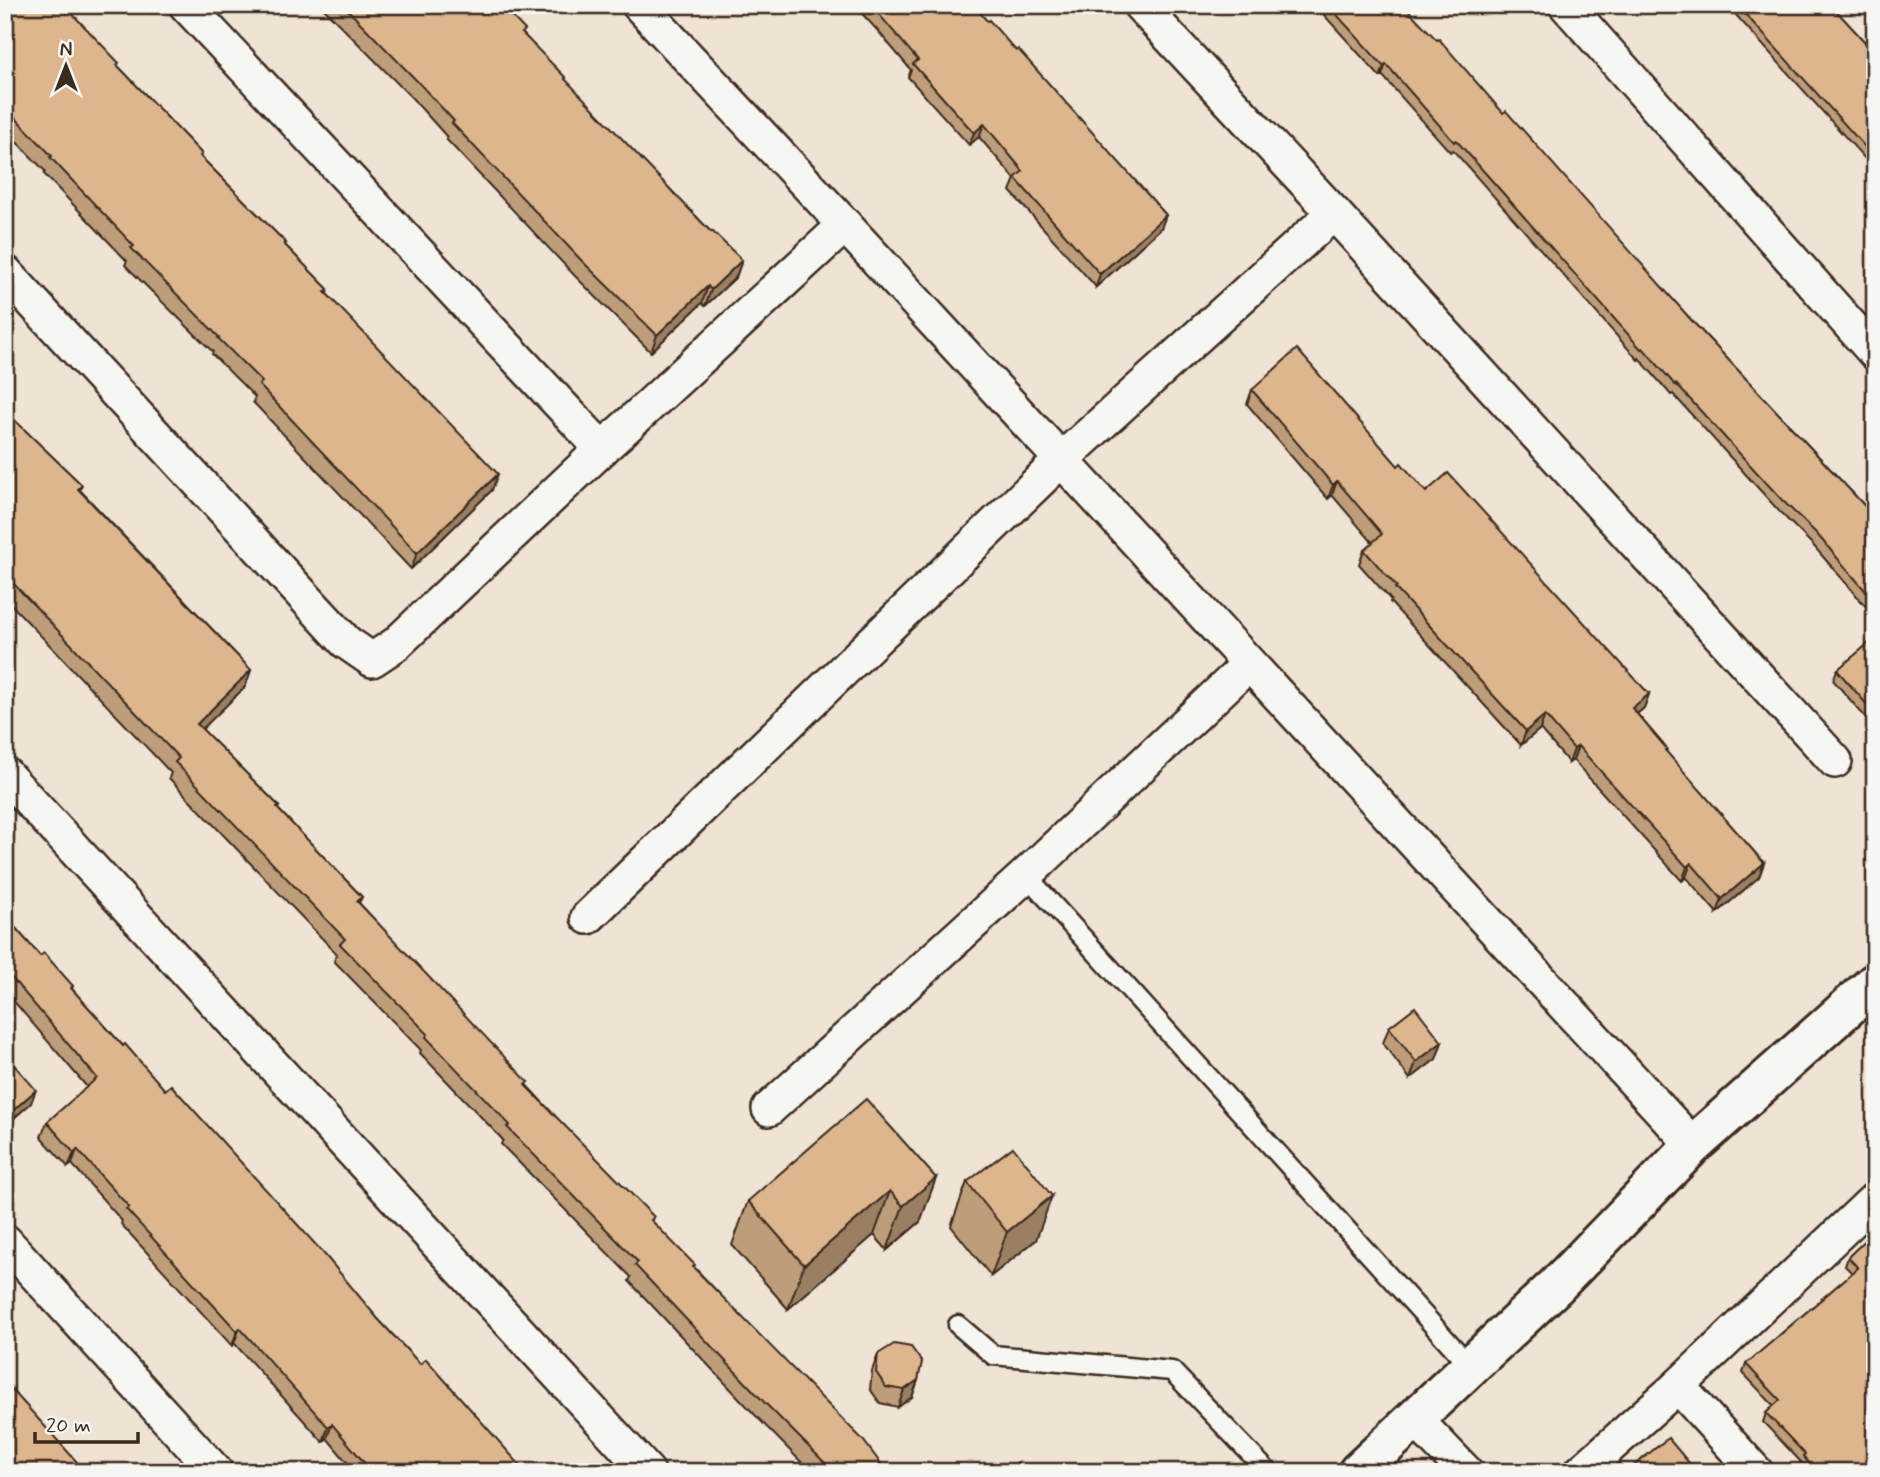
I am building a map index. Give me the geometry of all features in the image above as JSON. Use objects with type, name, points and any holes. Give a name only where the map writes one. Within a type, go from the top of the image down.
[{"type":"street","points":[[186,5],[602,449]]},
{"type":"street","points":[[639,5],[1693,1145]]},
{"type":"street","points":[[1140,5],[1835,761]]},
{"type":"street","points":[[1566,5],[1875,353]]},
{"type":"street","points":[[588,917],[1061,460],[1334,213]]},
{"type":"street","points":[[5,272],[346,642],[372,660],[396,644],[845,225]]},
{"type":"street","points":[[768,1109],[1026,875],[1249,664]]},
{"type":"street","points":[[5,774],[648,1472]]},
{"type":"street","points":[[1358,1472],[1556,1286],[1693,1145],[1875,983]]},
{"type":"street","points":[[1581,1472],[1678,1386],[1875,1199]]},
{"type":"street","points":[[5,1241],[216,1472]]},
{"type":"street","points":[[1678,1386],[1756,1472]]},
{"type":"street","points":[[1414,1418],[1466,1472]]},
{"type":"lane","points":[[1026,875],[1470,1366]]},
{"type":"lane","points":[[958,1325],[993,1355],[1172,1371],[1268,1472]]},
{"type":"building","points":[[5,5],[64,5],[202,154],[200,156],[328,289],[325,292],[498,474],[417,553],[259,385],[262,382],[131,248],[134,246],[5,107]]},
{"type":"building","points":[[343,5],[501,5],[525,30],[522,33],[565,79],[711,232],[742,260],[711,290],[708,286],[657,335],[581,260],[452,123],[454,121],[418,82]]},
{"type":"building","points":[[871,5],[974,5],[1016,51],[1018,49],[1166,215],[1100,274],[1015,178],[1023,171],[984,124],[974,133],[913,64],[918,60]]},
{"type":"building","points":[[1328,5],[1403,5],[1437,40],[1439,39],[1503,113],[1506,111],[1693,322],[1875,517],[1875,602],[1816,533],[1782,500],[1643,348],[1641,349],[1456,140],[1454,142],[1386,64],[1384,67]]},
{"type":"building","points":[[1737,5],[1831,5],[1875,53],[1875,158]]},
{"type":"building","points":[[1297,349],[1398,466],[1401,463],[1426,492],[1448,473],[1649,694],[1632,708],[1667,749],[1665,750],[1764,863],[1722,899],[1691,863],[1687,867],[1578,746],[1574,749],[1545,715],[1526,731],[1395,588],[1397,587],[1364,550],[1382,534],[1337,481],[1333,485],[1252,390]]},
{"type":"building","points":[[5,411],[82,485],[78,489],[251,670],[197,724],[279,806],[277,808],[362,897],[357,901],[528,1082],[525,1085],[654,1217],[651,1220],[695,1265],[693,1267],[863,1440],[887,1472],[834,1472],[764,1402],[635,1265],[638,1262],[507,1127],[510,1125],[426,1037],[428,1034],[340,944],[345,939],[175,762],[179,758],[12,582],[15,579],[5,569]]},
{"type":"building","points":[[1875,638],[1875,704],[1870,708],[1837,670]]},
{"type":"building","points":[[5,916],[40,956],[44,953],[73,986],[71,988],[165,1090],[171,1085],[325,1255],[378,1319],[420,1364],[426,1359],[526,1472],[372,1472],[332,1424],[328,1427],[240,1328],[237,1331],[126,1209],[129,1207],[77,1149],[74,1153],[47,1122],[97,1078],[5,970]]},
{"type":"building","points":[[1415,1007],[1442,1042],[1416,1062],[1389,1027]]},
{"type":"building","points":[[9,1059],[36,1090],[9,1114],[5,1110],[5,1061]]},
{"type":"building","points":[[866,1099],[936,1178],[903,1206],[890,1191],[804,1265],[748,1201]]},
{"type":"building","points":[[1013,1147],[1052,1196],[1007,1232],[967,1182]]},
{"type":"building","points":[[1875,1231],[1875,1472],[1817,1472],[1803,1456],[1805,1454],[1766,1413],[1780,1400],[1746,1364],[1858,1268],[1848,1257]]},
{"type":"building","points":[[894,1344],[911,1347],[922,1362],[918,1380],[904,1390],[886,1387],[876,1372],[878,1354]]},
{"type":"building","points":[[5,1382],[86,1472],[5,1472]]},
{"type":"building","points":[[1668,1438],[1694,1472],[1632,1472],[1630,1469]]}]
